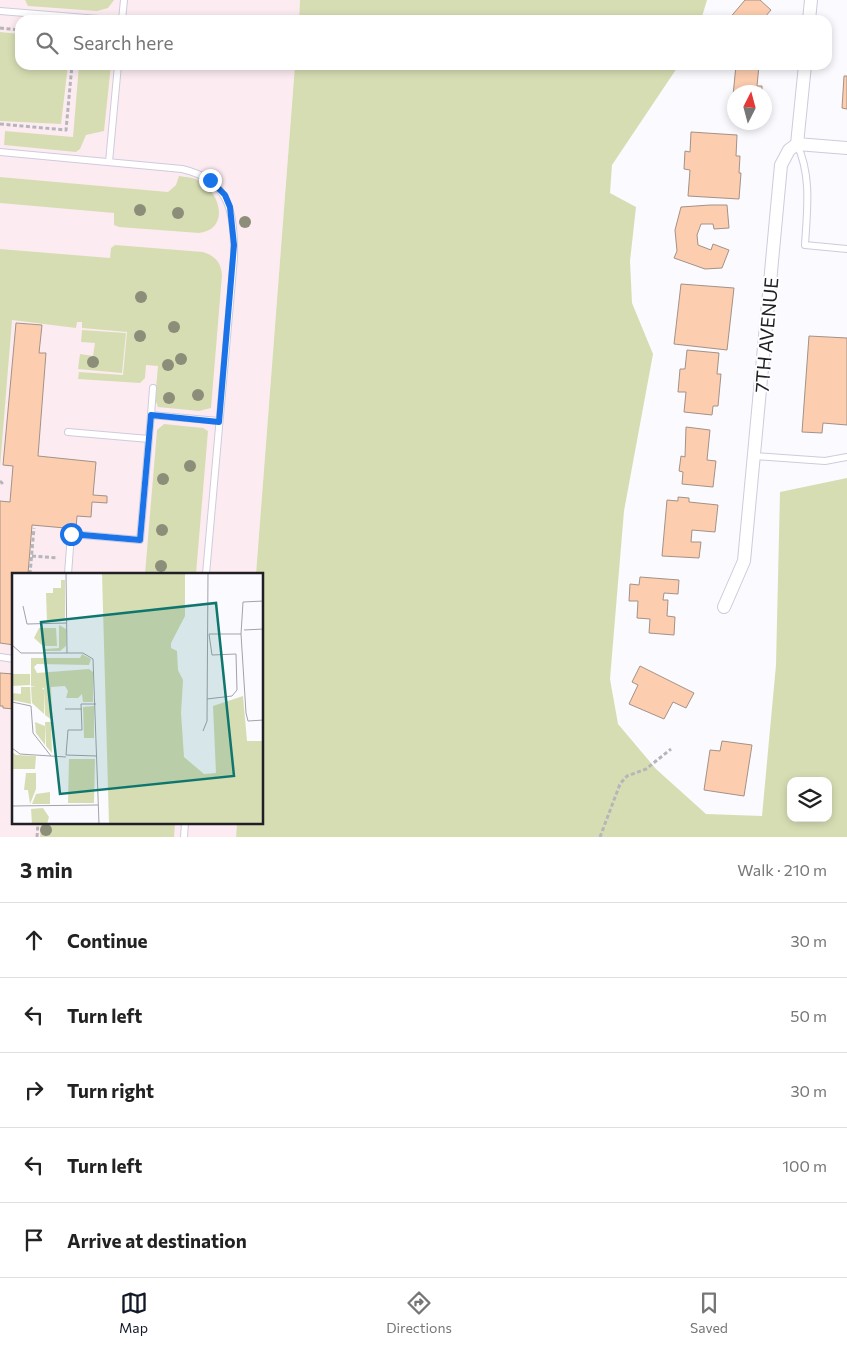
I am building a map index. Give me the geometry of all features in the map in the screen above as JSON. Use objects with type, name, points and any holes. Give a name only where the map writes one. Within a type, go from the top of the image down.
[{"type":"street","points":[[809,15],[810,0]]},
{"type":"street","points":[[804,70],[797,144],[847,148]]},
{"type":"street","name":"7TH AVENUE","points":[[724,607],[744,561],[781,165],[789,150],[797,144]]},
{"type":"lane","points":[[122,15],[124,0]]},
{"type":"lane","points":[[0,11],[49,15]]},
{"type":"lane","points":[[109,162],[118,70]]},
{"type":"lane","points":[[797,144],[805,161],[808,193],[805,245],[847,249]]},
{"type":"lane","points":[[0,152],[192,172],[210,180],[227,201],[232,220],[234,252],[206,573]]},
{"type":"lane","points":[[68,573],[71,534],[140,540],[153,388]]},
{"type":"lane","points":[[151,415],[219,422]]},
{"type":"lane","points":[[68,432],[149,439]]},
{"type":"lane","points":[[755,456],[825,461],[847,457]]},
{"type":"lane","points":[[184,837],[185,824]]},
{"type":"path","points":[[0,28],[15,30]]},
{"type":"path","points":[[0,124],[66,130],[72,70]]},
{"type":"path","points":[[30,573],[34,528]]},
{"type":"path","points":[[32,556],[69,559]]},
{"type":"path","points":[[600,837],[620,784],[627,776],[646,769],[670,748]]},
{"type":"path","points":[[37,837],[38,824]]},
{"type":"shaded area","points":[[0,0],[300,0],[299,15],[15,15],[15,70],[295,70],[256,573],[12,573],[12,824],[237,824],[236,837],[0,837]]},
{"type":"green space","points":[[25,0],[114,0],[108,8],[97,11],[28,6]]},
{"type":"green space","points":[[300,0],[707,0],[702,15],[299,15]]},
{"type":"green space","points":[[0,32],[15,34],[15,70],[67,70],[61,124],[0,121]]},
{"type":"green space","points":[[79,70],[110,70],[104,131],[86,135],[80,149],[76,152],[4,145],[5,131],[73,137]]},
{"type":"green space","points":[[295,70],[676,70],[612,165],[610,193],[636,207],[630,261],[632,303],[653,354],[624,511],[610,679],[618,724],[656,769],[706,814],[762,816],[776,665],[780,492],[847,478],[847,837],[236,837],[237,824],[264,824],[264,573],[256,573]]},
{"type":"green space","points":[[179,176],[198,180],[212,192],[219,209],[219,217],[215,225],[209,230],[199,233],[119,227],[114,225],[114,213],[0,203],[0,177],[168,192],[176,185]]},
{"type":"green space","points":[[115,245],[203,252],[211,255],[219,263],[222,275],[211,408],[199,411],[158,407],[155,399],[158,366],[146,365],[145,378],[140,383],[78,379],[79,372],[123,375],[127,332],[82,328],[82,322],[77,322],[76,328],[12,320],[0,467],[0,249],[110,258],[111,248]]},
{"type":"green space","points":[[82,330],[126,333],[122,373],[78,369],[80,354],[93,356],[95,343],[81,342]]},
{"type":"green space","points":[[164,424],[203,428],[208,431],[196,573],[145,573],[157,430]]},
{"type":"green space","points":[[41,824],[175,824],[174,837],[40,837]]},
{"type":"building","points":[[745,0],[760,0],[771,10],[767,15],[732,15]]},
{"type":"building","points":[[736,70],[759,70],[757,85],[734,85]]},
{"type":"building","points":[[844,76],[847,76],[847,109],[842,108]]},
{"type":"building","points":[[691,132],[737,135],[736,156],[740,156],[739,173],[741,173],[739,199],[688,196],[690,170],[684,169],[685,151],[690,152]]},
{"type":"building","points":[[727,205],[729,228],[714,229],[713,224],[701,224],[697,235],[698,245],[711,250],[713,244],[729,250],[722,268],[705,269],[674,258],[677,251],[675,230],[681,207]]},
{"type":"building","points":[[681,284],[734,288],[727,350],[674,344]]},
{"type":"building","points":[[16,323],[42,325],[39,353],[46,353],[38,456],[96,462],[93,495],[107,496],[107,503],[92,502],[91,517],[77,516],[76,529],[32,525],[28,573],[12,573],[12,645],[0,643],[0,501],[10,502],[13,466],[3,465]]},
{"type":"building","points":[[809,336],[847,338],[847,425],[823,423],[822,433],[802,432]]},
{"type":"building","points":[[687,350],[719,353],[717,374],[721,374],[718,406],[713,406],[712,415],[684,412],[686,392],[678,392],[680,369],[685,369]]},
{"type":"building","points":[[686,427],[710,430],[707,460],[716,461],[713,487],[682,484],[683,472],[679,471],[681,456],[685,457]]},
{"type":"building","points":[[678,497],[689,498],[689,502],[718,505],[715,532],[692,530],[691,542],[701,542],[699,558],[662,556],[667,500],[678,501]]},
{"type":"building","points":[[640,577],[679,580],[678,594],[664,593],[663,600],[668,600],[667,616],[675,617],[674,635],[649,633],[650,619],[637,618],[638,601],[629,601],[630,584],[639,585]]},
{"type":"building","points":[[640,666],[694,693],[686,708],[673,702],[664,719],[629,704],[638,685],[632,682]]},
{"type":"building","points":[[0,673],[12,674],[12,709],[0,706]]},
{"type":"building","points":[[722,741],[752,745],[744,796],[704,790],[710,750],[720,751]]},
{"type":"route","points":[[71,534],[140,540],[151,415],[219,422],[234,245],[230,207],[225,195],[210,180]]}]
